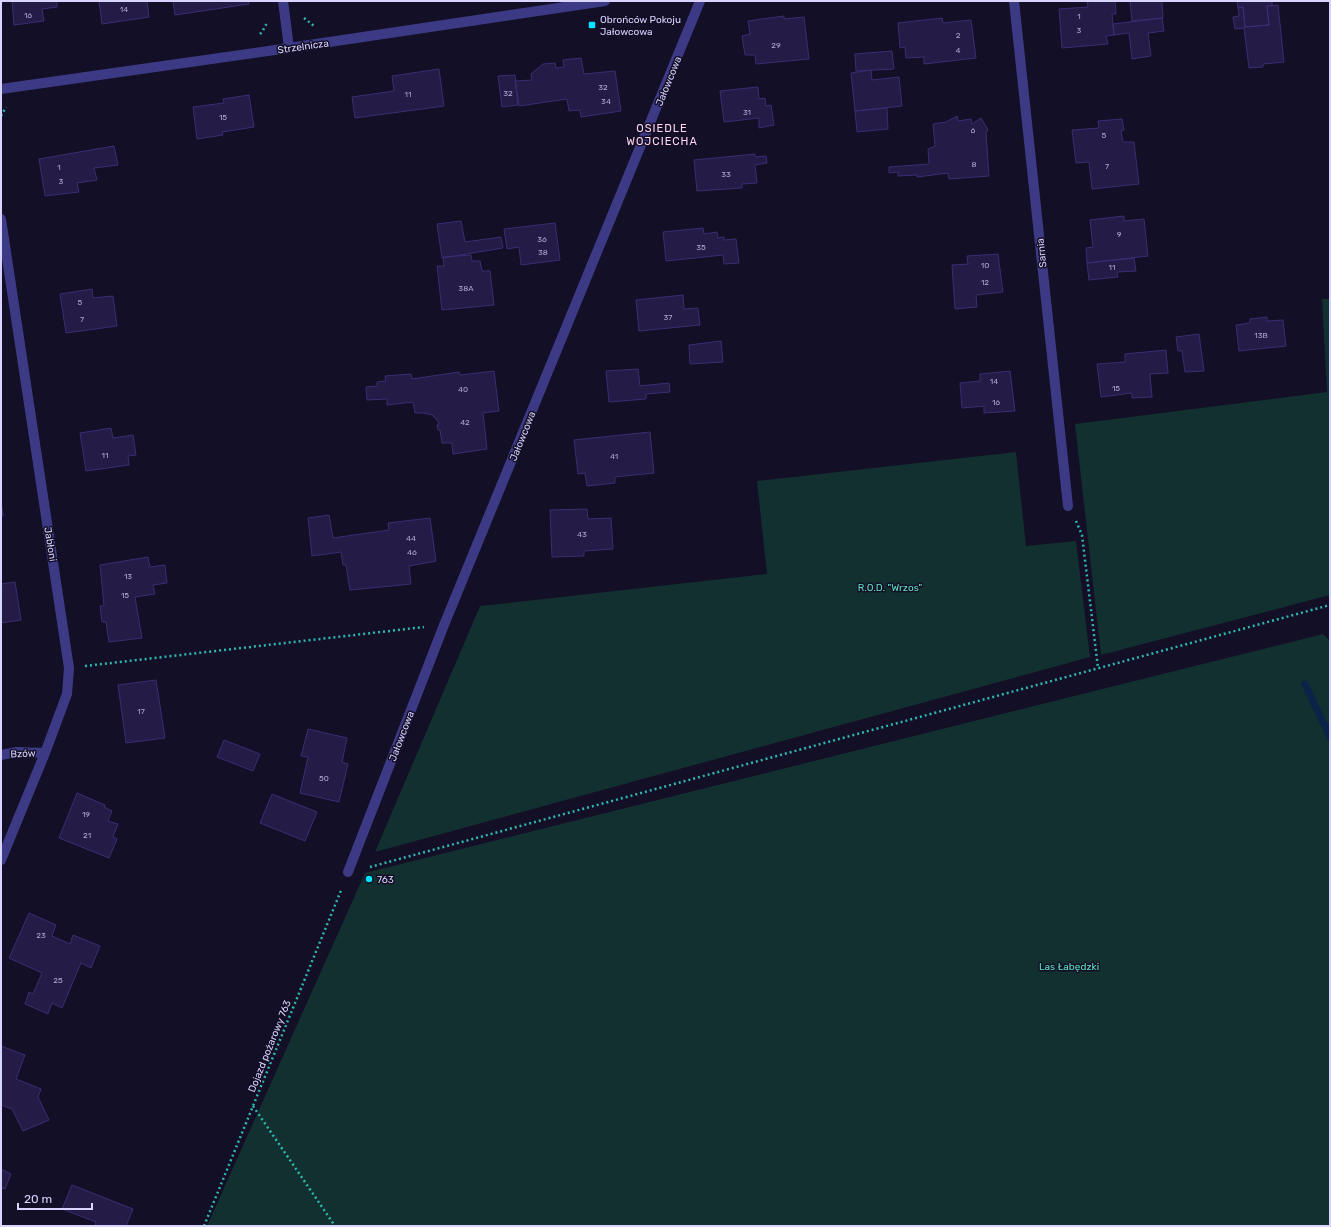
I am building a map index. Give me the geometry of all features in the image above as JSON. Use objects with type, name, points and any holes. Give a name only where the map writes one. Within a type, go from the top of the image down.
[{"type":"street","points":[[283,1],[289,48]]},
{"type":"street","name":"Strzelnicza","points":[[1,89],[606,1]]},
{"type":"street","name":"Jałowcowa","points":[[348,872],[444,625],[700,1]]},
{"type":"street","name":"Sarnia","points":[[1014,1],[1068,506]]},
{"type":"street","name":"Jabłoni","points":[[1,219],[69,668],[67,694],[45,753],[1,860]]},
{"type":"street","name":"Bzów","points":[[1,754],[17,752],[45,753]]},
{"type":"path","points":[[1068,506],[1082,535],[1098,668]]},
{"type":"path","points":[[348,872],[1330,605]]},
{"type":"path","points":[[69,668],[444,625]]},
{"type":"path","name":"Dojazd pożarowy 763","points":[[204,1226],[348,872]]},
{"type":"path","points":[[253,1106],[335,1226]]},
{"type":"green space","points":[[1322,299],[1330,299],[1330,595],[1101,655],[1075,424],[1327,392]]},
{"type":"green space","name":"R.O.D. \"Wrzos\"","points":[[1016,452],[1026,546],[1076,541],[1090,657],[375,852],[480,606],[767,574],[757,481]]},
{"type":"green space","name":"Las Łabędzki","points":[[1323,634],[1330,641],[1330,1226],[207,1226],[365,873]]},
{"type":"building","points":[[12,1],[57,1],[57,7],[42,9],[44,21],[14,25]]},
{"type":"building","points":[[99,1],[147,1],[149,17],[102,24]]},
{"type":"building","points":[[173,1],[248,1],[249,4],[175,15]]},
{"type":"building","points":[[1087,1],[1115,1],[1116,14],[1112,14],[1114,35],[1106,36],[1108,44],[1062,48],[1059,9],[1088,7]]},
{"type":"building","points":[[1130,1],[1162,1],[1163,18],[1132,21]]},
{"type":"building","points":[[1237,1],[1272,1],[1272,6],[1267,6],[1269,25],[1245,27],[1243,7],[1238,8]]},
{"type":"building","points":[[1278,5],[1284,62],[1263,64],[1263,67],[1249,68],[1244,28],[1235,29],[1233,17],[1239,16],[1238,8],[1243,7],[1245,27],[1269,25],[1267,6]]},
{"type":"building","points":[[784,16],[784,19],[804,17],[809,59],[756,64],[755,55],[745,55],[742,36],[750,34],[748,21]]},
{"type":"building","points":[[942,18],[943,23],[971,20],[976,58],[924,64],[924,57],[906,58],[905,47],[900,48],[898,23]]},
{"type":"building","points":[[1162,18],[1164,31],[1148,33],[1151,56],[1132,59],[1129,33],[1114,35],[1113,24]]},
{"type":"building","points":[[892,51],[894,69],[856,71],[855,54]]},
{"type":"building","points":[[581,58],[584,74],[615,71],[621,111],[581,117],[580,110],[569,111],[567,99],[519,106],[515,81],[532,80],[531,74],[543,64],[555,63],[556,68],[564,67],[563,60]]},
{"type":"building","points":[[439,69],[444,106],[355,118],[352,97],[394,91],[392,76]]},
{"type":"building","points":[[871,70],[872,80],[899,77],[902,106],[855,111],[851,73]]},
{"type":"building","points":[[515,75],[518,105],[502,107],[498,76]]},
{"type":"building","points":[[758,87],[759,99],[765,98],[766,106],[771,105],[774,125],[759,128],[759,118],[724,122],[720,91]]},
{"type":"building","points":[[249,95],[254,127],[222,132],[223,135],[197,139],[193,107],[224,103],[223,99]]},
{"type":"building","points":[[887,108],[888,129],[857,132],[855,111]]},
{"type":"building","points":[[957,116],[958,121],[971,119],[972,124],[981,118],[988,130],[986,132],[989,176],[949,179],[948,173],[917,177],[917,175],[898,176],[898,172],[889,173],[889,167],[929,164],[928,149],[935,146],[933,124],[946,122]]},
{"type":"building","points":[[1122,119],[1124,130],[1121,131],[1123,142],[1134,142],[1139,184],[1092,189],[1089,162],[1076,163],[1072,130],[1099,128],[1098,121]]},
{"type":"building","points":[[114,146],[118,165],[94,168],[97,180],[77,183],[79,192],[45,196],[39,159]]},
{"type":"building","points":[[755,154],[755,157],[766,156],[767,163],[755,165],[757,183],[742,184],[742,188],[697,191],[694,160]]},
{"type":"building","points":[[1124,216],[1124,221],[1144,219],[1148,256],[1087,263],[1086,248],[1093,247],[1090,220]]},
{"type":"building","points":[[461,221],[465,242],[501,237],[503,248],[442,258],[437,224]]},
{"type":"building","points":[[555,223],[560,260],[521,265],[519,247],[507,249],[504,229]]},
{"type":"building","points":[[703,228],[704,234],[717,232],[718,238],[724,237],[724,240],[736,239],[739,263],[724,264],[723,255],[666,261],[663,232]]},
{"type":"building","points":[[998,254],[1003,292],[976,295],[977,307],[955,309],[952,265],[968,264],[967,256]]},
{"type":"building","points":[[471,255],[472,261],[480,261],[482,271],[490,271],[494,305],[442,310],[437,266],[444,266],[443,257]]},
{"type":"building","points":[[1134,258],[1136,271],[1117,272],[1118,277],[1089,280],[1087,263]]},
{"type":"building","points":[[92,289],[93,298],[113,296],[117,326],[66,333],[60,294]]},
{"type":"building","points":[[683,295],[684,309],[698,308],[700,325],[639,331],[636,300]]},
{"type":"building","points":[[1267,317],[1267,321],[1283,320],[1286,346],[1239,351],[1236,325],[1250,323],[1250,319]]},
{"type":"building","points":[[1199,334],[1204,371],[1185,372],[1182,351],[1178,351],[1176,337]]},
{"type":"building","points":[[721,341],[723,362],[690,364],[689,345]]},
{"type":"building","points":[[1166,350],[1168,373],[1150,374],[1152,397],[1132,398],[1132,393],[1101,397],[1097,364],[1125,362],[1125,354]]},
{"type":"building","points":[[638,369],[640,386],[669,383],[670,392],[646,394],[646,399],[609,402],[606,371]]},
{"type":"building","points":[[494,371],[499,411],[483,413],[487,449],[453,454],[452,443],[442,443],[437,420],[432,415],[415,413],[413,402],[387,405],[387,399],[367,400],[366,387],[377,386],[377,382],[386,381],[385,376],[411,374],[412,379],[459,372],[460,375]]},
{"type":"building","points":[[1010,371],[1015,411],[984,413],[984,406],[962,408],[960,383],[980,381],[980,374]]},
{"type":"building","points":[[111,428],[113,438],[133,435],[136,455],[128,456],[129,465],[86,471],[80,433]]},
{"type":"building","points":[[650,432],[654,473],[615,477],[615,483],[587,486],[585,473],[578,474],[574,440]]},
{"type":"building","points":[[1,500],[3,516],[1,516]]},
{"type":"building","points":[[587,509],[588,519],[611,518],[613,549],[584,551],[584,556],[552,557],[550,510]]},
{"type":"building","points":[[329,515],[333,538],[389,530],[388,523],[430,518],[436,561],[409,566],[411,584],[350,590],[346,565],[343,565],[341,552],[312,556],[308,518]]},
{"type":"building","points":[[148,557],[150,567],[165,565],[167,583],[153,585],[155,594],[135,597],[142,638],[109,642],[106,622],[102,622],[100,606],[104,606],[100,565]]},
{"type":"building","points":[[15,582],[21,620],[1,623],[1,584]]},
{"type":"building","points":[[156,680],[165,738],[126,743],[118,685]]},
{"type":"building","points":[[308,729],[347,738],[342,762],[348,764],[339,802],[300,793],[308,757],[301,756]]},
{"type":"building","points":[[224,740],[260,754],[253,771],[217,757]]},
{"type":"building","points":[[77,793],[105,805],[104,807],[112,811],[108,821],[118,824],[113,837],[117,839],[109,858],[59,838]]},
{"type":"building","points":[[272,794],[317,812],[305,841],[260,823]]},
{"type":"building","points":[[29,913],[56,925],[52,936],[70,944],[73,935],[100,946],[91,968],[81,963],[62,1008],[52,1003],[48,1014],[25,1004],[29,992],[33,994],[42,973],[9,958]]},
{"type":"building","points":[[1,1046],[25,1055],[16,1079],[41,1089],[38,1097],[49,1120],[23,1131],[12,1109],[1,1105]]},
{"type":"building","points":[[1,1169],[11,1174],[5,1189],[1,1188]]},
{"type":"building","points":[[72,1185],[133,1209],[126,1226],[95,1226],[96,1222],[62,1209]]},
{"type":"waterway","points":[[1305,684],[1330,737]]},
{"type":"place","name":"Obrońców Pokoju Jałowcowa","points":[[592,25]]},
{"type":"place","name":"763","points":[[369,879]]},
{"type":"district","name":"OSIEDLE WOJCIECHA","points":[[662,134]]}]
